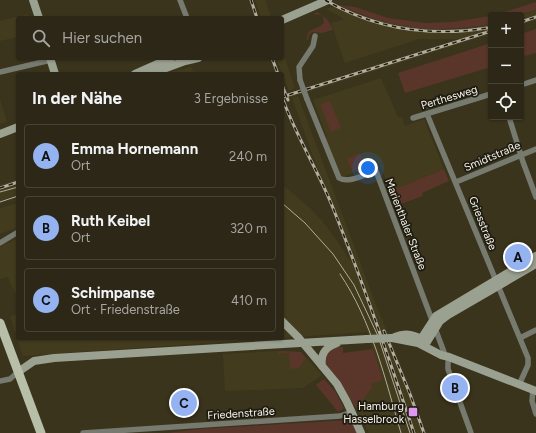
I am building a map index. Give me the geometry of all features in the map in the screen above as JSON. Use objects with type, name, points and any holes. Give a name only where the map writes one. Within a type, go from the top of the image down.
[{"type":"main road","points":[[0,323],[41,433]]},
{"type":"street","points":[[33,0],[38,16]]},
{"type":"street","points":[[180,0],[186,16]]},
{"type":"street","points":[[284,19],[328,0]]},
{"type":"street","name":"Marienthaler Straße","points":[[315,36],[313,46],[299,67],[300,80],[307,100],[339,178],[342,180],[351,179],[376,171],[434,325],[447,354],[448,367],[471,433]]},
{"type":"street","points":[[0,72],[47,60]]},
{"type":"street","points":[[51,60],[54,72]]},
{"type":"street","points":[[139,72],[166,60]]},
{"type":"street","points":[[156,72],[191,60]]},
{"type":"street","points":[[524,84],[536,80]]},
{"type":"street","name":"Perthesweg","points":[[413,118],[488,95]]},
{"type":"street","name":"Griesstraße","points":[[427,114],[520,338],[528,362],[519,385]]},
{"type":"street","points":[[510,120],[536,198]]},
{"type":"street","points":[[0,134],[16,127]]},
{"type":"street","name":"Smidtstraße","points":[[456,182],[536,148]]},
{"type":"street","points":[[0,243],[16,233]]},
{"type":"street","points":[[423,342],[434,325],[536,256]]},
{"type":"street","points":[[497,283],[536,264]]},
{"type":"street","points":[[284,323],[303,343],[341,390],[361,433]]},
{"type":"street","points":[[284,326],[286,334],[284,339]]},
{"type":"street","points":[[520,338],[536,330]]},
{"type":"street","points":[[0,382],[10,379],[34,361],[54,358],[279,344],[339,342],[392,338],[400,334],[406,334],[413,335],[423,342],[447,354],[534,391],[532,401],[536,414]]},
{"type":"street","points":[[279,344],[283,340]]},
{"type":"street","points":[[322,366],[322,356],[324,351],[328,347],[339,342]]},
{"type":"street","name":"Friedenstraße","points":[[83,433],[340,416],[352,412]]},
{"type":"shaded area","points":[[255,0],[265,0],[271,16],[260,16]]},
{"type":"shaded area","points":[[536,2],[536,10],[531,12],[504,12]]},
{"type":"shaded area","points":[[337,5],[363,15],[404,26],[442,29],[466,28],[488,24],[488,35],[284,99],[284,94],[461,39],[416,39],[345,63],[331,23],[343,20],[341,17],[326,9]]},
{"type":"shaded area","points":[[337,5],[355,7],[388,18],[425,23],[452,22],[488,16],[488,24],[448,29],[416,28],[396,25]]},
{"type":"shaded area","points":[[536,10],[536,20],[524,24],[524,14]]},
{"type":"shaded area","points":[[317,12],[320,14],[321,15],[313,14]]},
{"type":"shaded area","points":[[323,16],[333,30],[322,33],[312,32],[307,40],[308,33],[310,31],[324,23]]},
{"type":"shaded area","points":[[16,17],[16,37],[0,41],[0,21]]},
{"type":"shaded area","points":[[536,29],[536,53],[524,56],[524,33]]},
{"type":"shaded area","points":[[488,44],[488,68],[405,93],[398,73]]},
{"type":"shaded area","points":[[284,55],[295,88],[289,91],[284,78],[284,72],[282,72],[277,60],[284,60]]},
{"type":"shaded area","points":[[191,67],[192,70],[196,72],[170,72]]},
{"type":"shaded area","points":[[381,78],[398,117],[402,117],[405,126],[424,119],[444,169],[390,191],[379,163],[345,176],[340,176],[324,139],[327,137],[313,100]]},
{"type":"shaded area","points":[[298,96],[426,433],[369,433],[356,408],[360,405],[363,398],[371,388],[370,384],[383,380],[367,332],[284,338],[284,186],[310,208],[322,221],[351,262],[292,98]]},
{"type":"shaded area","points":[[0,99],[7,122],[0,124]]},
{"type":"shaded area","points":[[330,101],[341,128],[331,132],[320,105]]},
{"type":"shaded area","points":[[360,153],[365,165],[352,171],[347,159]]},
{"type":"shaded area","points":[[444,169],[449,181],[422,193],[423,196],[395,206],[390,191]]},
{"type":"shaded area","points":[[16,180],[16,199],[0,203],[0,185]]},
{"type":"shaded area","points":[[16,204],[16,228],[0,234],[0,208]]},
{"type":"shaded area","points":[[16,239],[16,294],[8,277],[0,279],[0,247]]},
{"type":"shaded area","points":[[16,314],[16,334],[10,316]]},
{"type":"shaded area","points":[[18,340],[248,340],[23,356]]},
{"type":"shaded area","points":[[335,347],[343,347],[343,353],[373,349],[383,380],[371,384],[372,388],[356,408],[336,377],[325,364],[325,354]]},
{"type":"shaded area","points":[[278,351],[301,352],[322,375],[303,388],[225,391],[223,354]]},
{"type":"shaded area","points":[[278,351],[301,352],[306,358],[299,368],[290,369],[289,353],[278,354]]},
{"type":"shaded area","points":[[324,379],[335,391],[344,408],[338,412],[316,385]]},
{"type":"shaded area","points":[[351,420],[358,433],[167,433],[199,429]]},
{"type":"tram line","points":[[0,192],[16,188]]},
{"type":"tram line","points":[[0,202],[16,197]]},
{"type":"tram line","points":[[284,205],[305,223],[333,254],[354,285],[378,336],[410,433]]},
{"type":"tram line","points":[[340,274],[361,311],[369,331],[383,371],[401,433]]},
{"type":"railway","points":[[251,0],[256,16]]},
{"type":"railway","points":[[325,0],[364,18],[383,24],[404,28],[445,32],[487,28]]},
{"type":"railway","points":[[524,21],[536,17]]},
{"type":"railway","points":[[284,96],[488,32]]},
{"type":"railway","points":[[273,60],[277,72]]},
{"type":"railway","points":[[284,90],[288,100]]},
{"type":"railway","points":[[284,102],[329,198],[346,240],[414,433]]},
{"type":"railway","points":[[0,188],[16,183]]},
{"type":"railway","points":[[384,331],[410,394],[424,433]]},
{"type":"place","name":"Emma Hornemann","points":[[518,257]]},
{"type":"place","name":"Ruth Keibel","points":[[455,388]]},
{"type":"place","name":"Schimpanse","points":[[184,403]]},
{"type":"place","name":"Hamburg Hasselbrook","points":[[413,412]]}]
